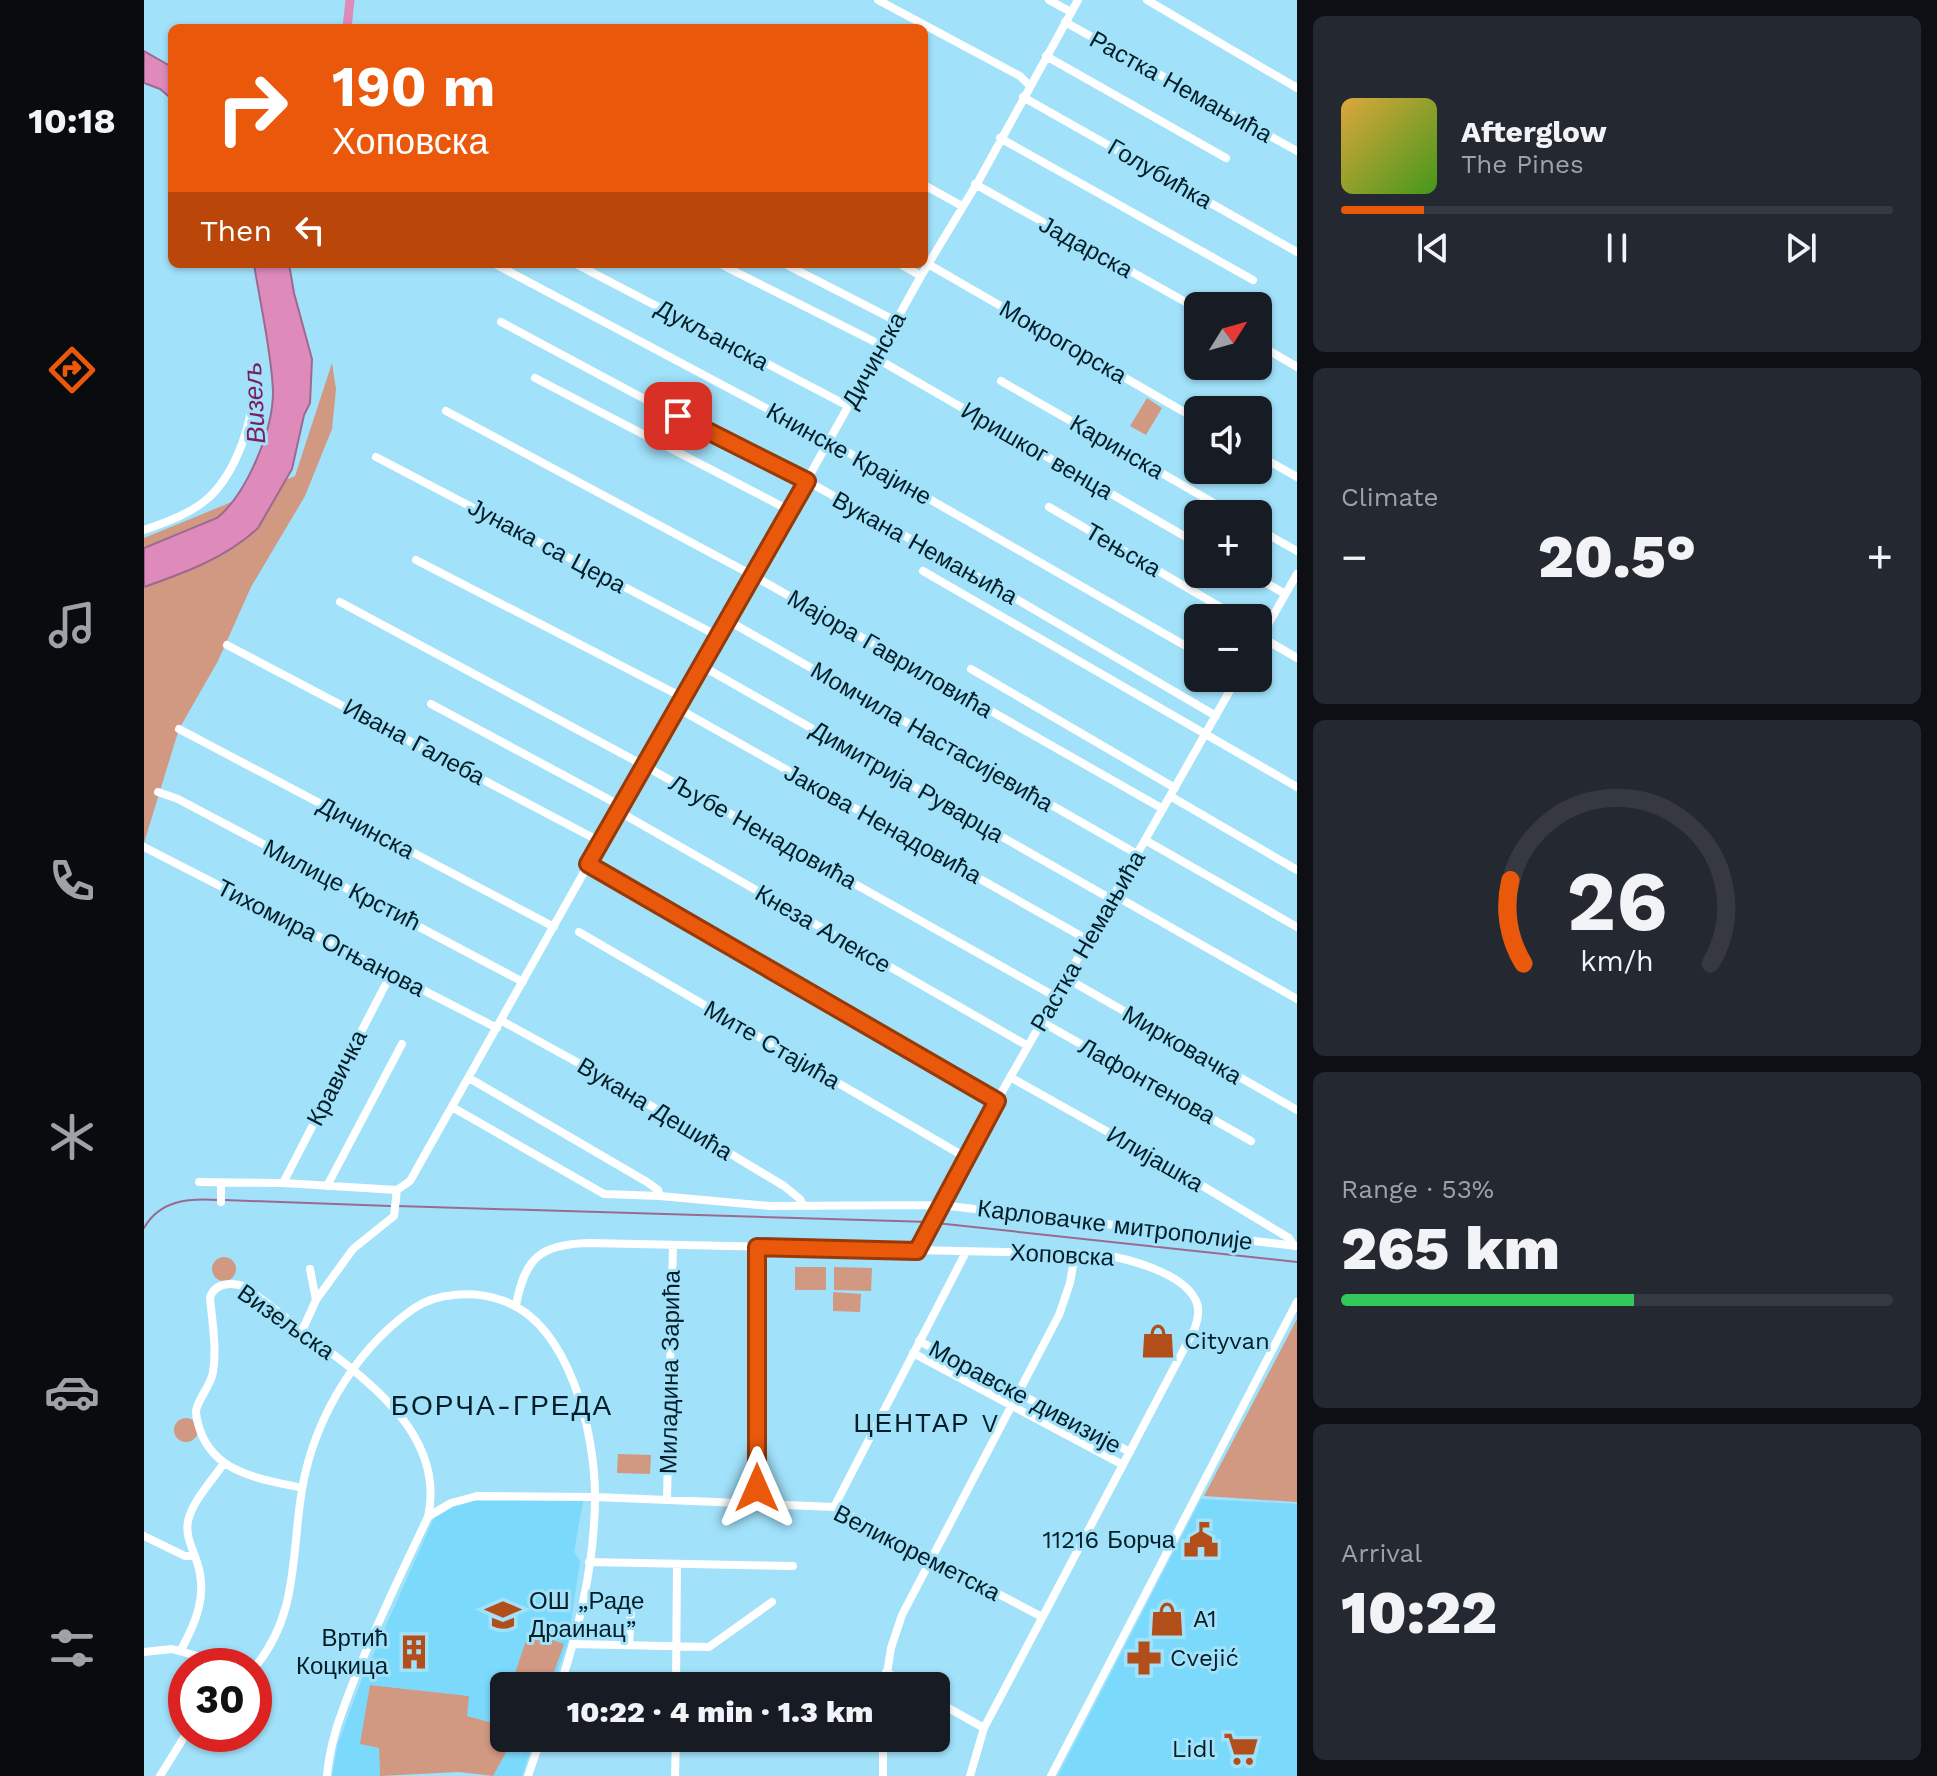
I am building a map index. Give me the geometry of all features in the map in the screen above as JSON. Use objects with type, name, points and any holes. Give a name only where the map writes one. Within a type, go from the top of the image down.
[{"type":"street","points":[[878,0],[923,24]]},
{"type":"street","points":[[1049,0],[1071,12]]},
{"type":"street","name":"Дичинска","points":[[928,264],[1078,0]]},
{"type":"street","points":[[1147,0],[1297,88]]},
{"type":"street","name":"Растка Немањића","points":[[1065,22],[1297,151]]},
{"type":"street","points":[[928,27],[1020,76],[1029,85]]},
{"type":"street","name":"Растка Немањића","points":[[1046,56],[1226,158]]},
{"type":"street","name":"Голубићка","points":[[1023,97],[1297,252]]},
{"type":"street","points":[[1000,138],[1253,280]]},
{"type":"street","name":"Јадарска","points":[[975,184],[1184,301]]},
{"type":"street","points":[[928,187],[962,206]]},
{"type":"street","name":"Мокрогорска","points":[[928,264],[1184,412]]},
{"type":"street","name":"Книнске Крајине","points":[[503,268],[828,441],[1184,645]]},
{"type":"street","name":"Дукљанска","points":[[584,268],[848,406]]},
{"type":"street","points":[[728,268],[883,346]]},
{"type":"street","points":[[793,268],[896,321]]},
{"type":"street","points":[[907,268],[921,276]]},
{"type":"street","name":"Дичинска","points":[[399,1192],[469,1078],[926,268]]},
{"type":"street","name":"Вукана Немањића","points":[[501,322],[807,481],[1216,716]]},
{"type":"street","points":[[1272,352],[1297,367]]},
{"type":"street","name":"Иришког венца","points":[[876,358],[1184,536]]},
{"type":"street","points":[[144,530],[179,518],[222,485],[238,455],[252,412],[255,391],[253,370]]},
{"type":"street","points":[[535,378],[789,510]]},
{"type":"street","name":"Каринска","points":[[1001,381],[1209,500]]},
{"type":"street","name":"Мајора Гавриловића","points":[[446,411],[752,575],[1163,809]]},
{"type":"street","name":"Јунака са Цера","points":[[376,457],[718,636]]},
{"type":"street","points":[[1272,463],[1297,477]]},
{"type":"street","name":"Тењска","points":[[1049,507],[1215,604]]},
{"type":"street","points":[[1272,537],[1297,551]]},
{"type":"street","points":[[416,560],[684,698]]},
{"type":"street","points":[[923,571],[1297,787]]},
{"type":"street","points":[[1272,615],[1294,585],[1297,574]]},
{"type":"street","points":[[1272,586],[1285,594]]},
{"type":"street","name":"Љубе Ненадовића","points":[[340,602],[645,766],[1056,997]]},
{"type":"street","name":"Момчила Настасијевића","points":[[727,620],[1137,854]]},
{"type":"street","points":[[1272,642],[1297,658]]},
{"type":"street","name":"Ивана Галеба","points":[[227,645],[601,842]]},
{"type":"street","name":"Димитрија Руварца","points":[[702,666],[1297,999]]},
{"type":"street","points":[[971,669],[1297,870]]},
{"type":"street","name":"Растка Немањића","points":[[919,1247],[965,1157],[1229,692]]},
{"type":"street","points":[[431,704],[620,809]]},
{"type":"street","name":"Јакова Ненадовића","points":[[679,709],[1088,940]]},
{"type":"street","name":"Дичинска","points":[[179,729],[554,927]]},
{"type":"street","name":"Милице Крстић","points":[[158,792],[178,799],[523,982]]},
{"type":"street","name":"Кнеза Алексе","points":[[620,809],[1028,1046]]},
{"type":"street","points":[[1145,840],[1297,927]]},
{"type":"street","name":"Тихомира Огњанова","points":[[144,847],[391,974],[499,1025]]},
{"type":"street","points":[[588,864],[997,1101]]},
{"type":"street","name":"Мите Стајића","points":[[579,932],[965,1157]]},
{"type":"street","name":"Кравичка","points":[[283,1183],[391,974]]},
{"type":"street","name":"Мирковачка","points":[[1066,978],[1297,1110]]},
{"type":"street","name":"Лафонтенова","points":[[1042,1022],[1251,1141]]},
{"type":"street","name":"Вукана Дешића","points":[[499,1025],[593,1071],[784,1186],[803,1205]]},
{"type":"street","points":[[327,1186],[402,1044]]},
{"type":"street","name":"Илијашка","points":[[1010,1077],[1181,1173],[1289,1238],[1296,1246]]},
{"type":"street","points":[[469,1078],[647,1182],[658,1190],[660,1196]]},
{"type":"street","name":"Карловачке митрополије","points":[[452,1107],[598,1192],[770,1206],[940,1205],[1296,1246]]},
{"type":"street","points":[[199,1182],[283,1183],[399,1192],[396,1211],[353,1249],[316,1300],[302,1331]]},
{"type":"street","points":[[220,1198],[221,1183]]},
{"type":"street","name":"Хоповска","points":[[516,1305],[526,1269],[537,1256],[547,1250],[579,1243],[919,1247],[966,1252],[1122,1257],[1149,1267],[1190,1291],[1198,1307],[1194,1330],[984,1728],[970,1776]]},
{"type":"street","name":"Миладина Зарића","points":[[667,1499],[673,1245]]},
{"type":"street","points":[[756,1503],[757,1247]]},
{"type":"street","points":[[834,1507],[966,1252]]},
{"type":"street","points":[[886,1672],[902,1615],[1062,1307],[1075,1254]]},
{"type":"street","points":[[310,1269],[316,1300]]},
{"type":"street","name":"Визељска","points":[[224,1463],[207,1446],[196,1411],[213,1374],[210,1297],[212,1291],[230,1284],[243,1286],[353,1370],[396,1409],[422,1452],[432,1485],[428,1517]]},
{"type":"street","points":[[267,1648],[278,1632],[288,1605],[302,1488],[317,1432],[353,1370],[394,1325],[422,1303],[464,1294],[497,1298],[516,1305],[533,1317],[554,1340],[577,1391],[587,1433],[595,1497],[589,1562],[564,1672]]},
{"type":"street","points":[[1051,1776],[1297,1302]]},
{"type":"street","name":"Моравске дивизије","points":[[919,1341],[1130,1452]]},
{"type":"street","name":"Моравске дивизије","points":[[913,1353],[1123,1465]]},
{"type":"street","points":[[182,1648],[200,1608],[201,1577],[188,1533],[190,1513],[224,1463],[251,1476],[302,1488]]},
{"type":"street","name":"Великореметска","points":[[428,1517],[451,1503],[477,1496],[667,1499],[834,1507],[1042,1617]]},
{"type":"street","points":[[327,1776],[330,1743],[336,1725],[370,1640],[428,1517]]},
{"type":"street","points":[[144,1536],[185,1556],[195,1556]]},
{"type":"street","points":[[589,1562],[793,1566]]},
{"type":"street","points":[[676,1672],[677,1564]]},
{"type":"street","points":[[573,1644],[715,1645],[772,1602]]},
{"type":"street","points":[[629,1645],[631,1607]]},
{"type":"street","points":[[144,1652],[168,1648]]},
{"type":"street","points":[[950,1709],[984,1728]]},
{"type":"street","points":[[160,1776],[175,1752]]},
{"type":"street","points":[[528,1776],[536,1752]]},
{"type":"street","points":[[675,1776],[676,1752]]},
{"type":"street","points":[[883,1752],[883,1776]]},
{"type":"shaded area","points":[[144,51],[168,65],[168,96],[144,83]]},
{"type":"shaded area","points":[[255,268],[290,268],[312,359],[310,403],[304,415],[292,469],[258,528],[246,539],[204,564],[144,587],[144,548],[217,518],[248,478],[263,442],[272,407],[268,345]]},
{"type":"shaded area","points":[[332,363],[336,389],[332,429],[305,496],[251,587],[218,661],[179,729],[144,843],[144,538],[295,476]]},
{"type":"shaded area","points":[[1147,398],[1162,408],[1146,435],[1130,426]]},
{"type":"shaded area","points":[[224,1257],[233,1260],[236,1269],[233,1278],[224,1281],[215,1278],[212,1269],[215,1260]]},
{"type":"shaded area","points":[[795,1267],[826,1267],[826,1290],[795,1290]]},
{"type":"shaded area","points":[[834,1267],[872,1268],[871,1291],[834,1290]]},
{"type":"shaded area","points":[[833,1292],[861,1294],[860,1312],[833,1311]]},
{"type":"shaded area","points":[[1297,1319],[1297,1502],[1204,1496]]},
{"type":"shaded area","points":[[186,1418],[195,1421],[198,1430],[195,1439],[186,1442],[177,1439],[174,1430],[177,1421]]},
{"type":"shaded area","points":[[618,1454],[651,1455],[650,1474],[617,1473]]},
{"type":"shaded area","points":[[1201,1499],[1297,1504],[1297,1776],[1058,1776]]},
{"type":"shaded area","name":"ОШ „Раде Драинац”","points":[[473,1501],[583,1501],[574,1552],[580,1561],[568,1642],[557,1672],[490,1672],[490,1722],[466,1716],[469,1696],[371,1685],[361,1744],[379,1748],[380,1776],[332,1776],[338,1744],[360,1684],[434,1518],[453,1507]]},
{"type":"shaded area","points":[[529,1632],[564,1644],[554,1672],[515,1672]]},
{"type":"shaded area","points":[[370,1685],[469,1696],[467,1716],[490,1722],[490,1752],[506,1752],[493,1776],[459,1772],[380,1776],[379,1748],[360,1744]]},
{"type":"shaded area","points":[[506,1752],[530,1752],[522,1776],[493,1776]]},
{"type":"waterway","points":[[347,24],[350,0]]},
{"type":"waterway","points":[[144,1228],[167,1206],[186,1201],[218,1200]]},
{"type":"waterway","points":[[225,1200],[390,1206]]},
{"type":"waterway","points":[[397,1206],[930,1222]]},
{"type":"waterway","points":[[936,1223],[1297,1262]]},
{"type":"place","name":"Cityvan","points":[[1158,1341]]},
{"type":"place","name":"11216 Борча","points":[[1201,1540]]},
{"type":"place","name":"ОШ „Раде Драинац”","points":[[503,1615]]},
{"type":"place","name":"A1","points":[[1167,1619]]},
{"type":"place","name":"Вртић Коцкица","points":[[414,1652]]},
{"type":"place","name":"Cvejić","points":[[1144,1658]]},
{"type":"place","name":"Lidl","points":[[1241,1749]]},
{"type":"district","name":"БОРЧА-ГРЕДА","points":[[502,1405]]},
{"type":"district","name":"ЦЕНТАР V","points":[[927,1423]]},
{"type":"route","points":[[678,416],[807,481],[588,864],[997,1101],[917,1251],[757,1247],[757,1488]]},
{"type":"water label","name":"Визељ","points":[[254,403]]}]
